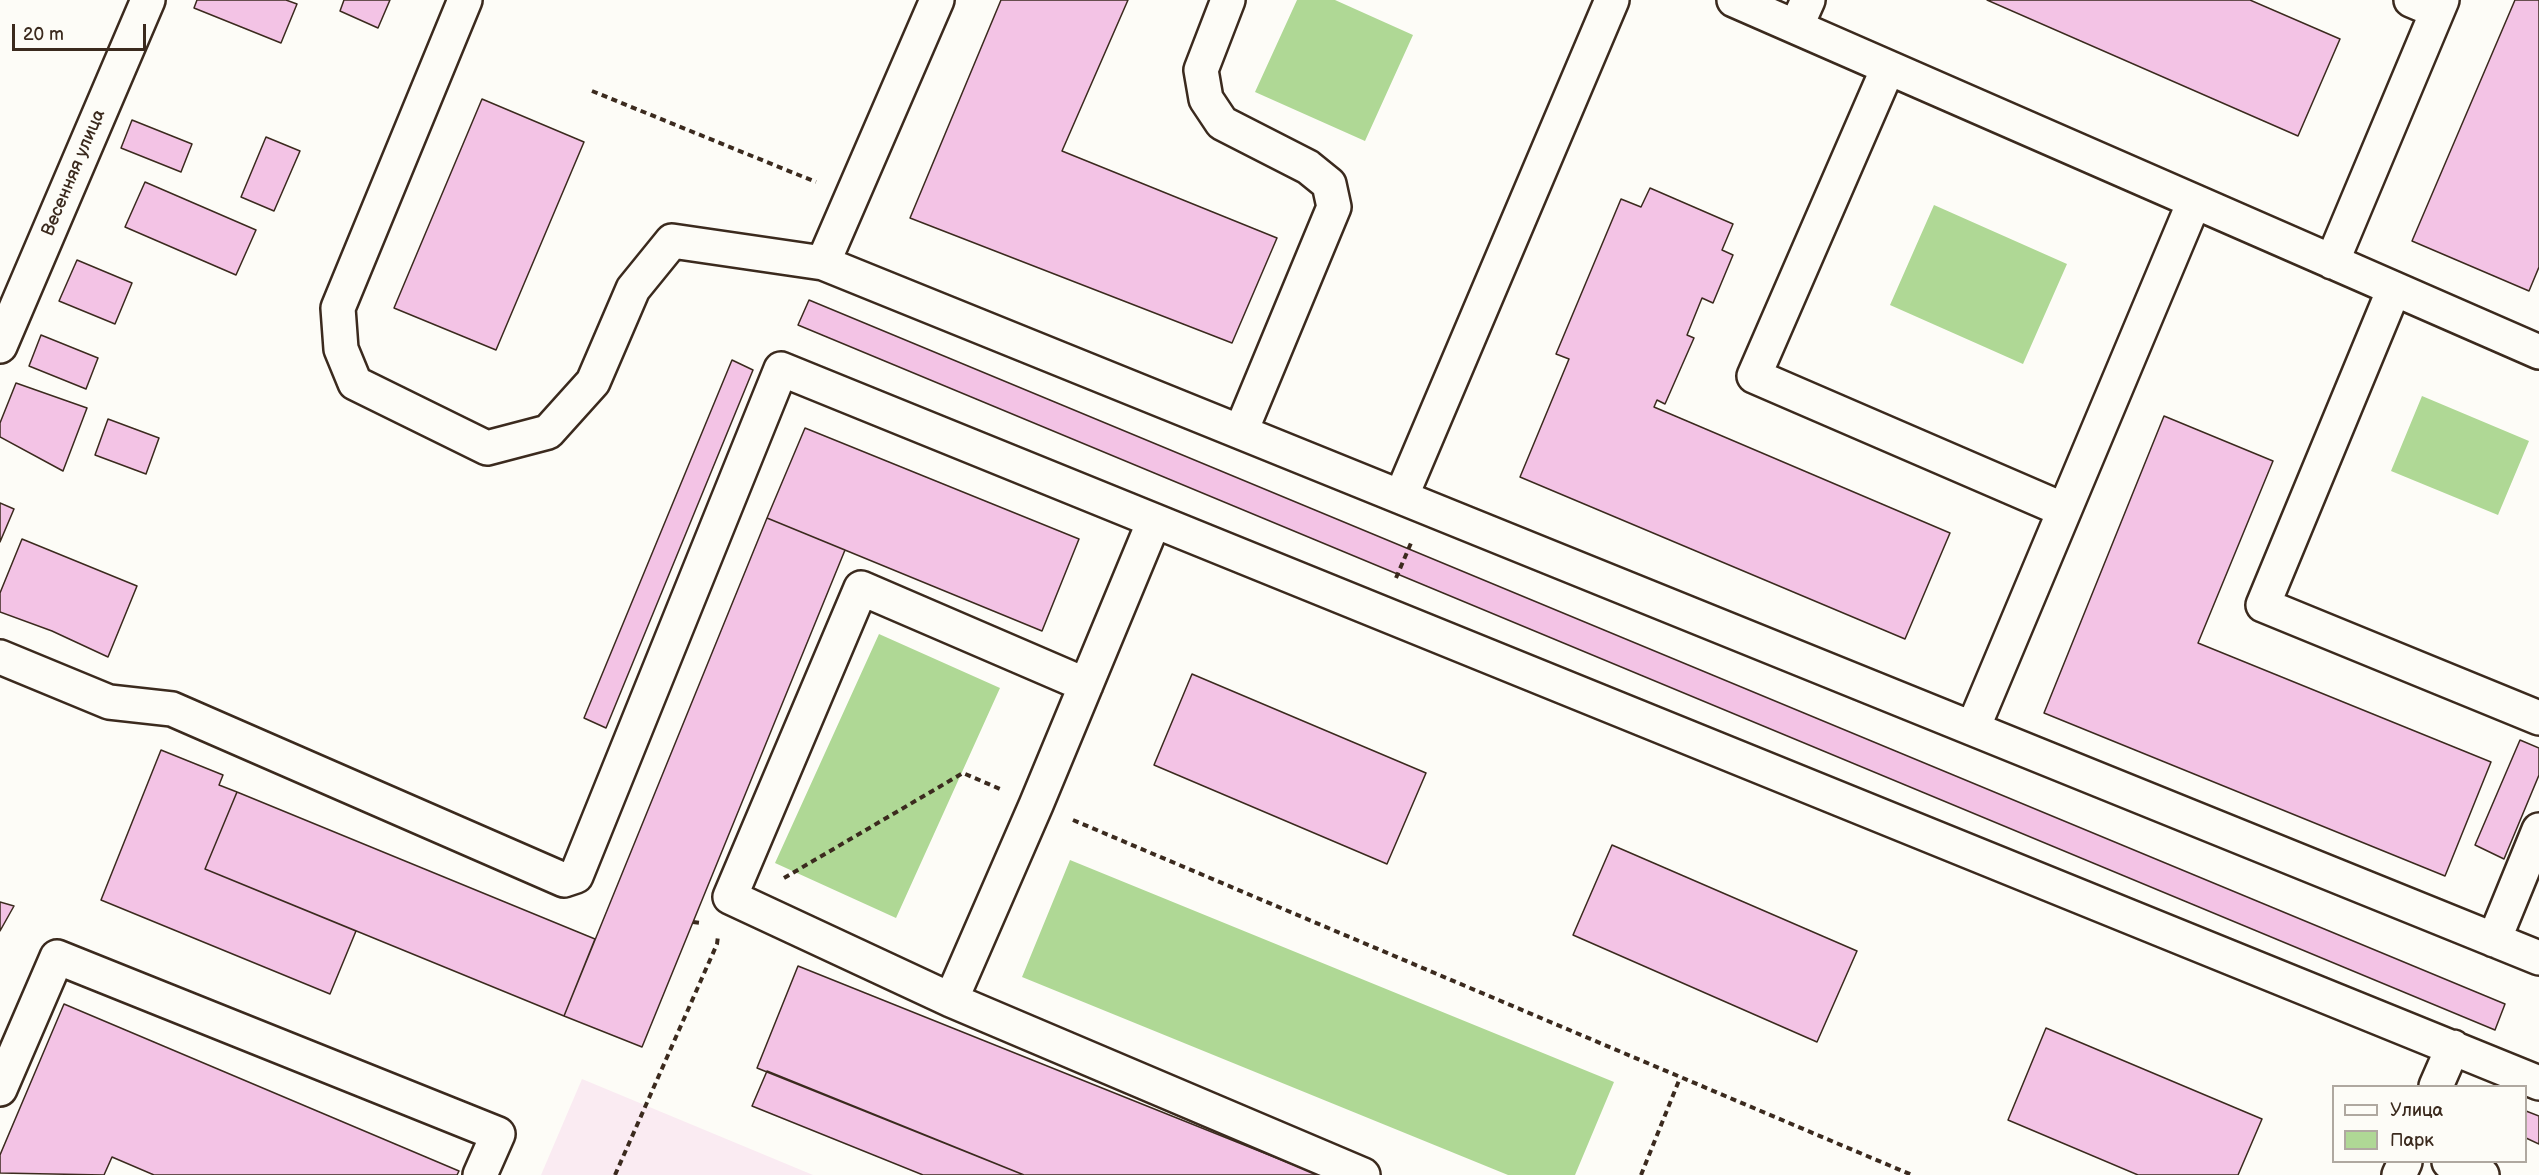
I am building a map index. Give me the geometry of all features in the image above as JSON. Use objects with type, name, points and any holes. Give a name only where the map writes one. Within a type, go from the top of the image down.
[{"type":"street","name":"Весенняя улица","points":[[0,346],[148,0]]},
{"type":"street","points":[[465,0],[338,308],[340,349],[355,383],[488,448],[548,432],[593,382],[633,289],[672,241],[823,263],[2539,958]]},
{"type":"street","points":[[823,263],[937,0]]},
{"type":"street","points":[[1228,0],[1200,70],[1206,99],[1222,123],[1308,167],[1329,184],[1334,207],[1241,431]]},
{"type":"street","points":[[1414,502],[1612,0]]},
{"type":"street","points":[[1734,0],[1802,14],[1888,68],[2539,352]]},
{"type":"street","points":[[2332,262],[2430,4]]},
{"type":"street","points":[[1888,68],[1754,376],[2064,510]]},
{"type":"street","points":[[1973,728],[2194,202]]},
{"type":"street","points":[[2394,289],[2263,605],[2539,718]]},
{"type":"street","points":[[0,657],[109,702],[172,709],[564,880],[576,876],[781,369],[2539,1083]]},
{"type":"street","points":[[951,1000],[1036,805],[1154,522]]},
{"type":"street","points":[[1086,685],[861,588],[730,897],[732,907],[1363,1175]]},
{"type":"street","points":[[2494,940],[2529,882],[2539,830]]},
{"type":"street","points":[[0,1089],[57,957],[498,1134],[480,1175]]},
{"type":"street","points":[[2436,1085],[2453,1047]]},
{"type":"street","points":[[2454,1163],[2482,1175]]},
{"type":"path","points":[[592,91],[853,197]]},
{"type":"path","points":[[1380,613],[1414,502]]},
{"type":"path","points":[[693,922],[699,925],[732,907],[963,773],[1912,1175]]},
{"type":"path","points":[[615,1175],[732,907]]},
{"type":"path","points":[[1641,1175],[1680,1078]]},
{"type":"shaded area","points":[[582,1079],[813,1175],[541,1175]]},
{"type":"green space","points":[[1297,0],[1335,0],[1413,35],[1365,141],[1255,92]]},
{"type":"green space","points":[[1934,205],[2067,264],[2023,364],[1890,305]]},
{"type":"green space","points":[[2422,396],[2529,441],[2498,515],[2391,471]]},
{"type":"green space","points":[[879,634],[1000,688],[896,918],[775,863]]},
{"type":"green space","points":[[1070,860],[1614,1082],[1575,1175],[1508,1175],[1022,977]]},
{"type":"building","points":[[197,0],[286,0],[297,4],[281,43],[194,8]]},
{"type":"building","points":[[344,0],[390,0],[378,28],[340,11]]},
{"type":"building","points":[[1001,0],[1128,0],[1062,151],[1277,238],[1232,343],[910,218]]},
{"type":"building","points":[[1987,0],[2250,0],[2340,39],[2298,136]]},
{"type":"building","points":[[2515,0],[2539,0],[2539,267],[2529,291],[2412,241]]},
{"type":"building","points":[[482,99],[584,142],[496,350],[394,308]]},
{"type":"building","points":[[132,120],[192,144],[181,172],[121,148]]},
{"type":"building","points":[[266,137],[300,151],[274,211],[241,197]]},
{"type":"building","points":[[145,182],[256,230],[236,275],[125,227]]},
{"type":"building","points":[[1650,188],[1733,224],[1722,250],[1733,255],[1713,303],[1702,298],[1687,335],[1694,338],[1665,404],[1657,400],[1654,407],[1950,533],[1905,639],[1520,477],[1569,359],[1556,354],[1621,199],[1641,207]]},
{"type":"building","points":[[77,260],[132,283],[115,324],[59,301]]},
{"type":"building","points":[[809,300],[2505,1004],[2495,1030],[798,325]]},
{"type":"building","points":[[41,335],[98,358],[86,389],[29,366]]},
{"type":"building","points":[[732,360],[753,370],[606,728],[584,718]]},
{"type":"building","points":[[16,383],[87,408],[63,471],[0,437],[0,423]]},
{"type":"building","points":[[2164,416],[2273,461],[2198,643],[2491,762],[2445,876],[2044,713]]},
{"type":"building","points":[[108,419],[159,438],[146,474],[95,455]]},
{"type":"building","points":[[805,428],[1079,539],[1042,631],[767,518]]},
{"type":"building","points":[[0,503],[14,509],[0,542]]},
{"type":"building","points":[[767,518],[845,550],[642,1047],[564,1016]]},
{"type":"building","points":[[22,539],[137,586],[108,657],[52,631],[0,612],[0,593]]},
{"type":"building","points":[[1192,674],[1426,773],[1387,864],[1154,765]]},
{"type":"building","points":[[2520,740],[2539,748],[2539,775],[2504,859],[2475,845]]},
{"type":"building","points":[[161,750],[223,775],[219,785],[237,792],[205,869],[356,931],[330,994],[101,900]]},
{"type":"building","points":[[237,792],[595,939],[564,1016],[205,869]]},
{"type":"building","points":[[1612,845],[1857,951],[1817,1042],[1573,935]]},
{"type":"building","points":[[0,902],[14,906],[0,931]]},
{"type":"building","points":[[798,966],[1319,1175],[1024,1175],[757,1068]]},
{"type":"building","points":[[64,1004],[459,1171],[457,1175],[154,1175],[112,1157],[104,1175],[0,1173],[0,1155]]},
{"type":"building","points":[[2046,1028],[2262,1119],[2238,1175],[2138,1175],[2008,1120]]},
{"type":"building","points":[[767,1071],[1024,1175],[923,1175],[752,1106]]},
{"type":"building","points":[[2527,1111],[2539,1116],[2539,1144],[2527,1138]]}]
